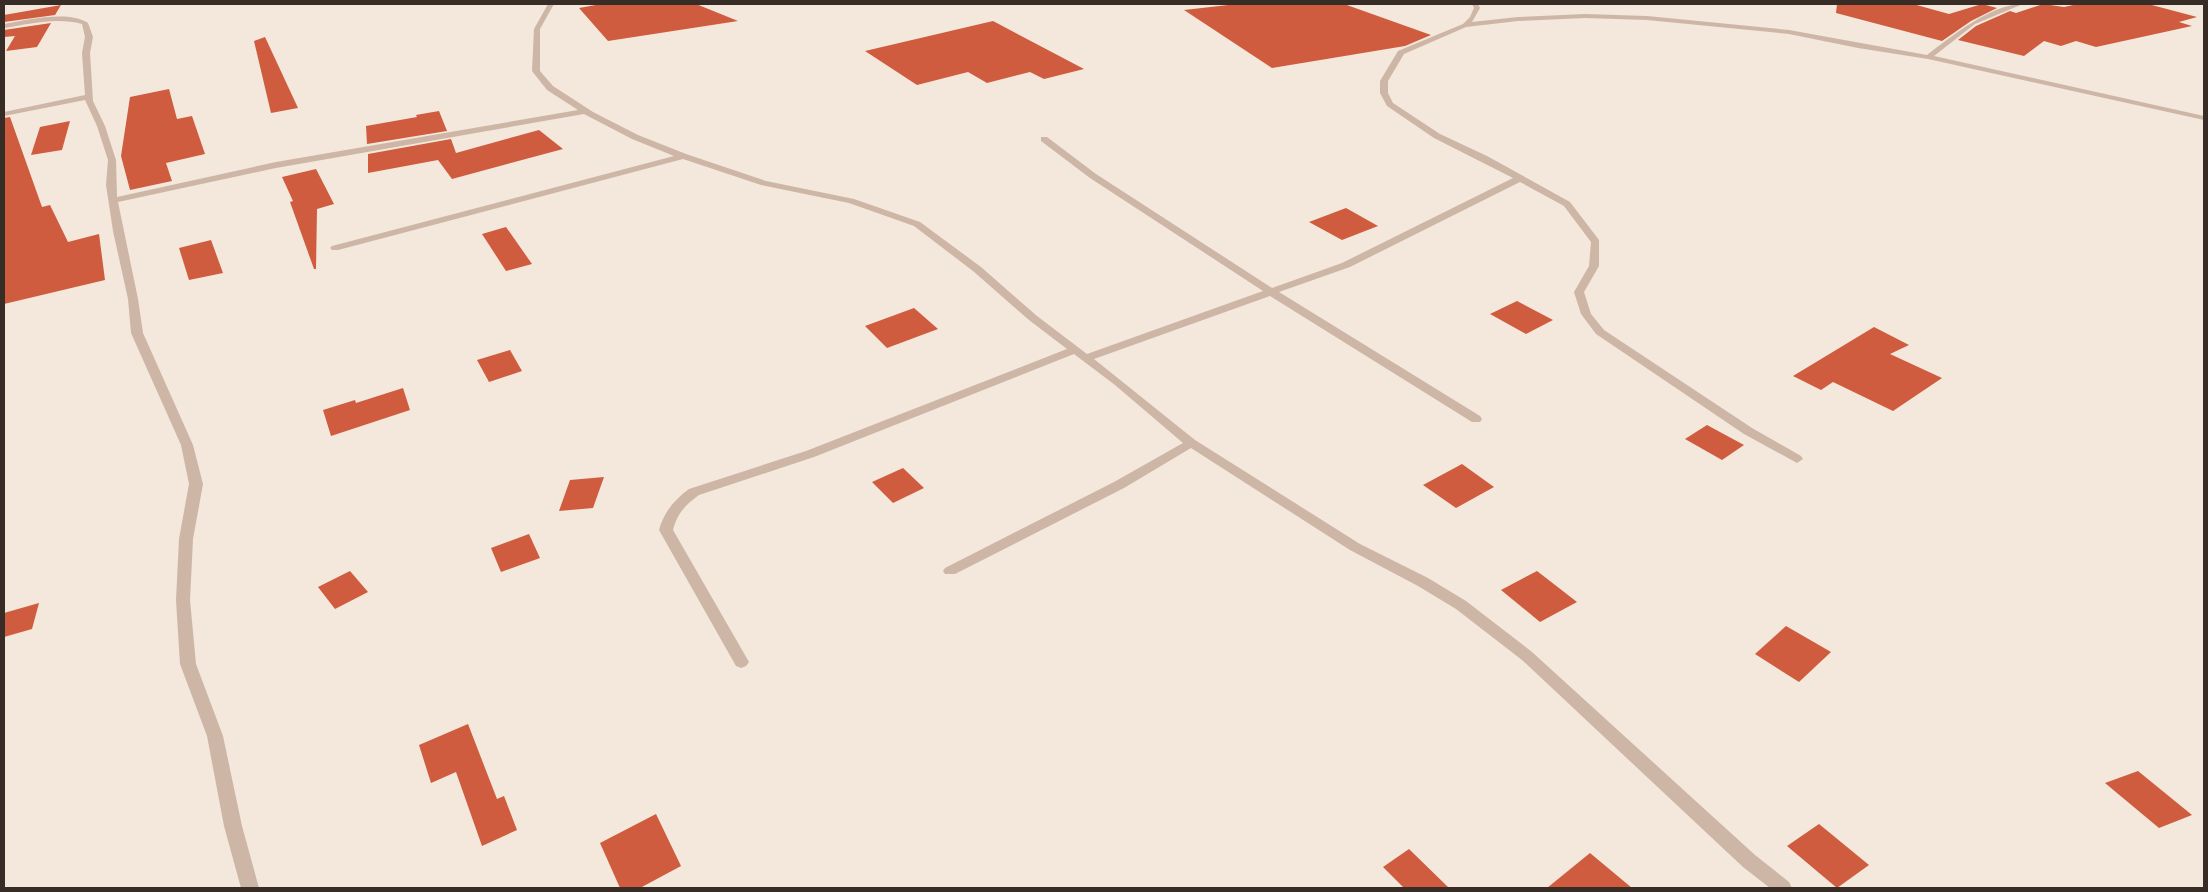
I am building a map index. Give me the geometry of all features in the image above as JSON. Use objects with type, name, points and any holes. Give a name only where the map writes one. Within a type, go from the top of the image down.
[{"type":"street","points":[[551,4],[543,15],[537,29],[536,71],[550,88],[585,111],[634,137],[682,156],[764,182],[851,201],[890,213],[917,224],[977,268],[1034,318],[1191,443],[1355,547],[1423,582],[1461,605],[1527,656],[1749,861],[1783,888]]},
{"type":"street","points":[[1466,26],[1473,18],[1477,8],[1475,4]]},
{"type":"street","points":[[1928,56],[1973,23],[2020,4]]},
{"type":"street","points":[[1797,459],[1748,431],[1600,332],[1586,314],[1579,292],[1594,266],[1596,242],[1567,204],[1484,158],[1437,136],[1390,104],[1384,93],[1384,82],[1401,53],[1466,26],[1518,19],[1584,16],[1647,18],[1789,32],[1858,46],[1928,56],[2204,118]]},
{"type":"street","points":[[4,26],[48,19],[75,20],[85,23],[88,37],[86,53],[88,97],[110,152],[113,170],[111,185],[118,231],[134,299],[137,333],[187,444],[196,484],[186,539],[182,600],[188,664],[215,736],[232,826],[250,888]]},
{"type":"street","points":[[4,114],[88,97]]},
{"type":"street","points":[[114,200],[331,155],[585,111]]},
{"type":"street","points":[[1044,140],[1093,176],[1397,372],[1476,419]]},
{"type":"street","points":[[335,248],[682,156]]},
{"type":"street","points":[[1086,358],[1346,265],[1520,178]]},
{"type":"street","points":[[741,662],[666,530],[669,515],[678,503],[694,492],[810,454],[1075,350]]},
{"type":"street","points":[[950,571],[1119,485],[1191,443]]},
{"type":"building","points":[[601,4],[696,4],[738,21],[608,41],[579,8]]},
{"type":"building","points":[[1237,4],[1344,4],[1431,35],[1405,46],[1272,68],[1184,10]]},
{"type":"building","points":[[1837,4],[1913,4],[1949,14],[1982,4],[1997,8],[1971,21],[1942,41],[1836,13]]},
{"type":"building","points":[[2043,4],[2064,7],[2078,4],[2148,4],[2197,17],[2179,22],[2192,26],[2096,47],[2076,41],[2061,46],[2044,41],[2024,56],[1958,40],[1976,26],[2010,11],[2016,13]]},
{"type":"building","points":[[61,5],[55,15],[4,22],[4,15]]},
{"type":"building","points":[[993,21],[1084,69],[1044,79],[1030,72],[987,83],[968,72],[917,85],[865,51]]},
{"type":"building","points":[[51,23],[37,47],[6,51],[15,36],[4,37],[4,30]]},
{"type":"building","points":[[265,37],[298,108],[271,113],[254,41]]},
{"type":"building","points":[[169,89],[177,119],[192,116],[205,154],[166,163],[172,181],[130,190],[121,156],[130,97]]},
{"type":"building","points":[[439,111],[447,131],[367,144],[366,126]]},
{"type":"building","points":[[10,117],[42,207],[50,205],[68,242],[99,234],[105,280],[4,304],[4,118]]},
{"type":"building","points":[[70,121],[62,150],[31,155],[40,127]]},
{"type":"building","points":[[539,130],[563,149],[452,179],[438,160],[368,173],[368,154],[451,139],[456,153]]},
{"type":"building","points":[[316,169],[334,204],[317,209],[316,269],[314,269],[290,202],[293,201],[282,177]]},
{"type":"building","points":[[1346,208],[1378,226],[1342,240],[1309,222]]},
{"type":"building","points":[[506,227],[532,264],[506,271],[482,234]]},
{"type":"building","points":[[211,240],[223,273],[189,280],[179,248]]},
{"type":"building","points":[[1517,301],[1553,320],[1526,334],[1490,314]]},
{"type":"building","points":[[914,308],[938,329],[887,348],[865,326]]},
{"type":"building","points":[[1874,327],[1909,345],[1890,354],[1942,378],[1893,411],[1833,382],[1821,390],[1793,376]]},
{"type":"building","points":[[510,350],[522,371],[489,382],[477,360]]},
{"type":"building","points":[[403,388],[410,410],[331,436],[323,410],[355,400],[356,403]]},
{"type":"building","points":[[1707,425],[1744,445],[1722,460],[1685,439]]},
{"type":"building","points":[[1462,464],[1494,487],[1456,508],[1423,485]]},
{"type":"building","points":[[903,468],[924,488],[893,503],[872,482]]},
{"type":"building","points":[[604,477],[593,508],[559,511],[570,480]]},
{"type":"building","points":[[529,534],[540,558],[501,572],[491,548]]},
{"type":"building","points":[[350,571],[368,592],[335,609],[318,587]]},
{"type":"building","points":[[1537,571],[1577,602],[1540,622],[1501,590]]},
{"type":"building","points":[[39,603],[32,629],[4,637],[4,613]]},
{"type":"building","points":[[1786,626],[1831,652],[1799,682],[1755,654]]},
{"type":"building","points":[[468,724],[497,799],[504,796],[517,830],[482,846],[456,772],[431,783],[419,745]]},
{"type":"building","points":[[2138,771],[2192,815],[2159,828],[2105,783]]},
{"type":"building","points":[[656,814],[681,866],[640,888],[620,888],[600,843]]},
{"type":"building","points":[[1819,824],[1869,865],[1837,888],[1787,846]]},
{"type":"building","points":[[1409,849],[1449,888],[1404,888],[1383,867]]},
{"type":"building","points":[[1590,853],[1632,888],[1547,888]]}]
